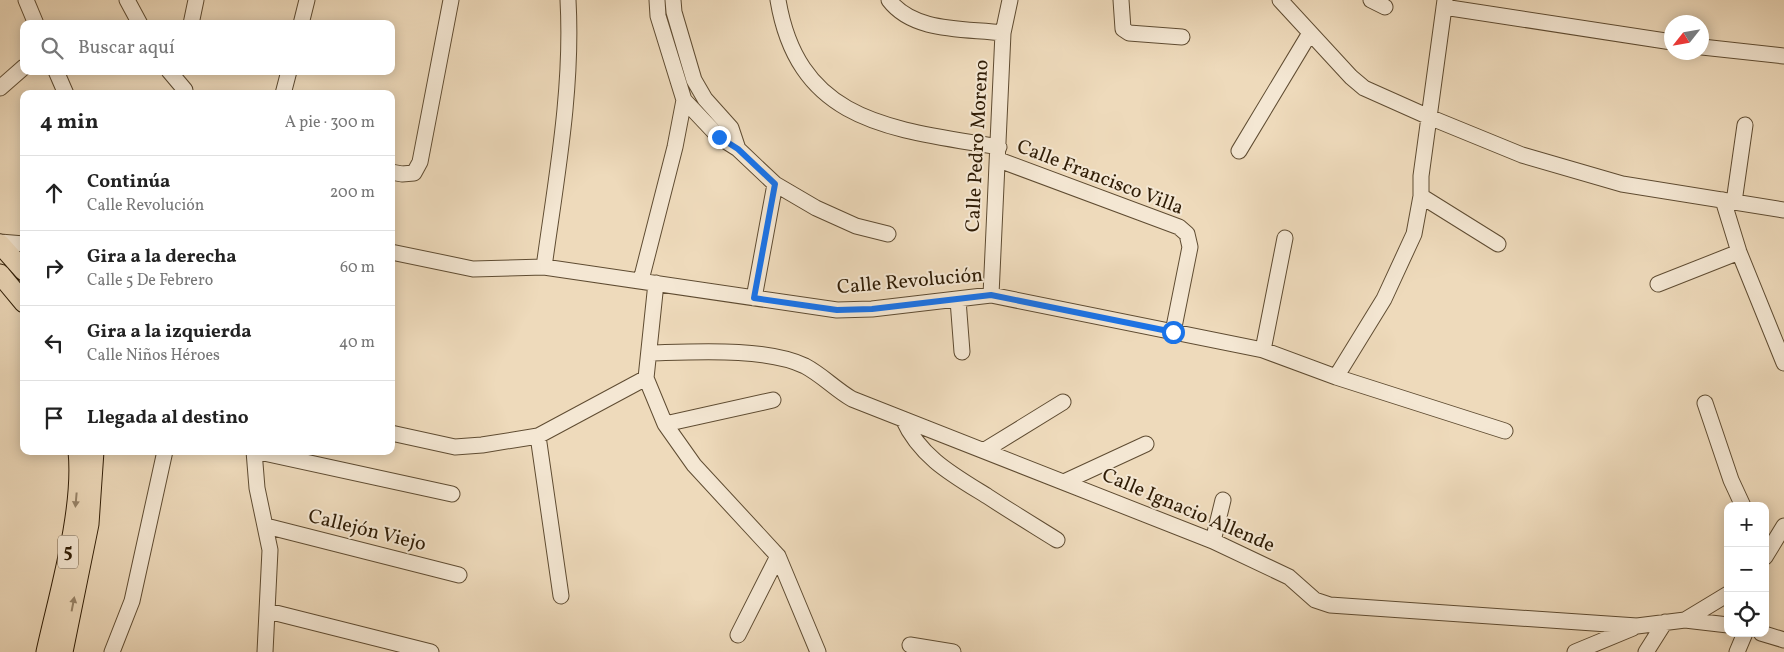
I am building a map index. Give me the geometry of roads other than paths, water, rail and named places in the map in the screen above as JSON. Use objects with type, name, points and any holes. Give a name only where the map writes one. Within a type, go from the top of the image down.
[{"type":"main road","points":[[0,243],[20,267]]},
{"type":"main road","points":[[0,274],[20,298]]},
{"type":"main road","name":"5","points":[[46,652],[73,526],[78,455]]},
{"type":"main road","name":"5","points":[[63,652],[89,524],[94,455]]},
{"type":"street","points":[[26,0],[34,20]]},
{"type":"street","points":[[127,0],[138,20]]},
{"type":"street","points":[[192,20],[196,0]]},
{"type":"street","points":[[302,20],[307,0]]},
{"type":"street","points":[[395,173],[414,173],[420,162],[451,0]]},
{"type":"street","points":[[544,267],[564,122],[569,23],[568,0]]},
{"type":"street","points":[[657,0],[658,16],[684,100],[719,137],[738,149],[775,184],[816,208],[856,226],[888,234]]},
{"type":"street","points":[[673,0],[674,12],[694,80],[705,99],[731,128],[738,149]]},
{"type":"street","name":"Calle Francisco Villa","points":[[778,0],[789,44],[818,88],[839,104],[861,116],[903,130],[999,153],[1179,227],[1187,234],[1190,247],[1173,332]]},
{"type":"street","points":[[889,0],[895,8],[916,22],[1004,33]]},
{"type":"street","name":"Calle Pedro Moreno","points":[[991,295],[1004,33],[1010,0]]},
{"type":"street","points":[[1121,0],[1121,24],[1123,29],[1129,33],[1182,37]]},
{"type":"street","points":[[1280,0],[1350,77],[1364,88],[1429,117],[1522,155],[1622,184],[1784,210]]},
{"type":"street","points":[[1371,0],[1385,7]]},
{"type":"street","points":[[1336,377],[1384,299],[1414,234],[1421,196],[1421,176],[1444,4],[1664,41]]},
{"type":"street","points":[[1239,151],[1310,33]]},
{"type":"street","points":[[1709,48],[1784,56]]},
{"type":"street","points":[[0,88],[20,70]]},
{"type":"street","points":[[58,75],[64,90]]},
{"type":"street","points":[[172,75],[183,90]]},
{"type":"street","points":[[185,90],[186,75]]},
{"type":"street","points":[[284,90],[288,75]]},
{"type":"street","points":[[641,280],[675,146],[684,100]]},
{"type":"street","points":[[1745,125],[1728,201],[1739,252],[1784,363]]},
{"type":"street","points":[[754,298],[775,184]]},
{"type":"street","points":[[1421,196],[1498,244]]},
{"type":"street","points":[[1263,350],[1285,238]]},
{"type":"street","points":[[0,243],[20,244]]},
{"type":"street","points":[[1658,284],[1739,252]]},
{"type":"street","name":"Calle Revolución","points":[[395,253],[473,268],[544,267],[837,310],[872,309],[991,295],[1263,350],[1336,377],[1505,431]]},
{"type":"street","points":[[656,283],[646,378],[665,424],[694,465],[778,556],[818,652]]},
{"type":"street","points":[[958,300],[962,352]]},
{"type":"street","name":"Calle Ignacio Allende","points":[[649,353],[730,351],[803,365],[815,372],[835,390],[852,399],[1066,481],[1213,541],[1289,577],[1315,600],[1330,605],[1637,626],[1685,620],[1724,625]]},
{"type":"street","points":[[395,433],[455,447],[482,445],[538,436],[646,378]]},
{"type":"street","points":[[665,424],[773,400]]},
{"type":"street","points":[[985,450],[1063,402]]},
{"type":"street","points":[[1705,403],[1742,502]]},
{"type":"street","points":[[903,419],[910,434],[922,450],[942,468],[1056,540]]},
{"type":"street","points":[[538,436],[561,596]]},
{"type":"street","points":[[1066,481],[1146,444]]},
{"type":"street","points":[[112,652],[132,601],[164,455]]},
{"type":"street","points":[[254,455],[257,488],[266,526],[270,558],[265,652]]},
{"type":"street","points":[[272,455],[452,494]]},
{"type":"street","points":[[1213,541],[1223,500]]},
{"type":"street","name":"Callejón Viejo","points":[[266,526],[459,574]]},
{"type":"street","points":[[1769,550],[1784,526]]},
{"type":"street","points":[[738,635],[778,556]]},
{"type":"street","points":[[1685,620],[1724,596]]},
{"type":"street","points":[[268,611],[431,652]]},
{"type":"street","points":[[1646,652],[1665,622]]},
{"type":"street","points":[[1575,652],[1637,626]]},
{"type":"street","points":[[1769,636],[1784,641],[1780,652]]},
{"type":"street","points":[[1737,652],[1743,637]]},
{"type":"street","points":[[910,645],[952,652]]}]
